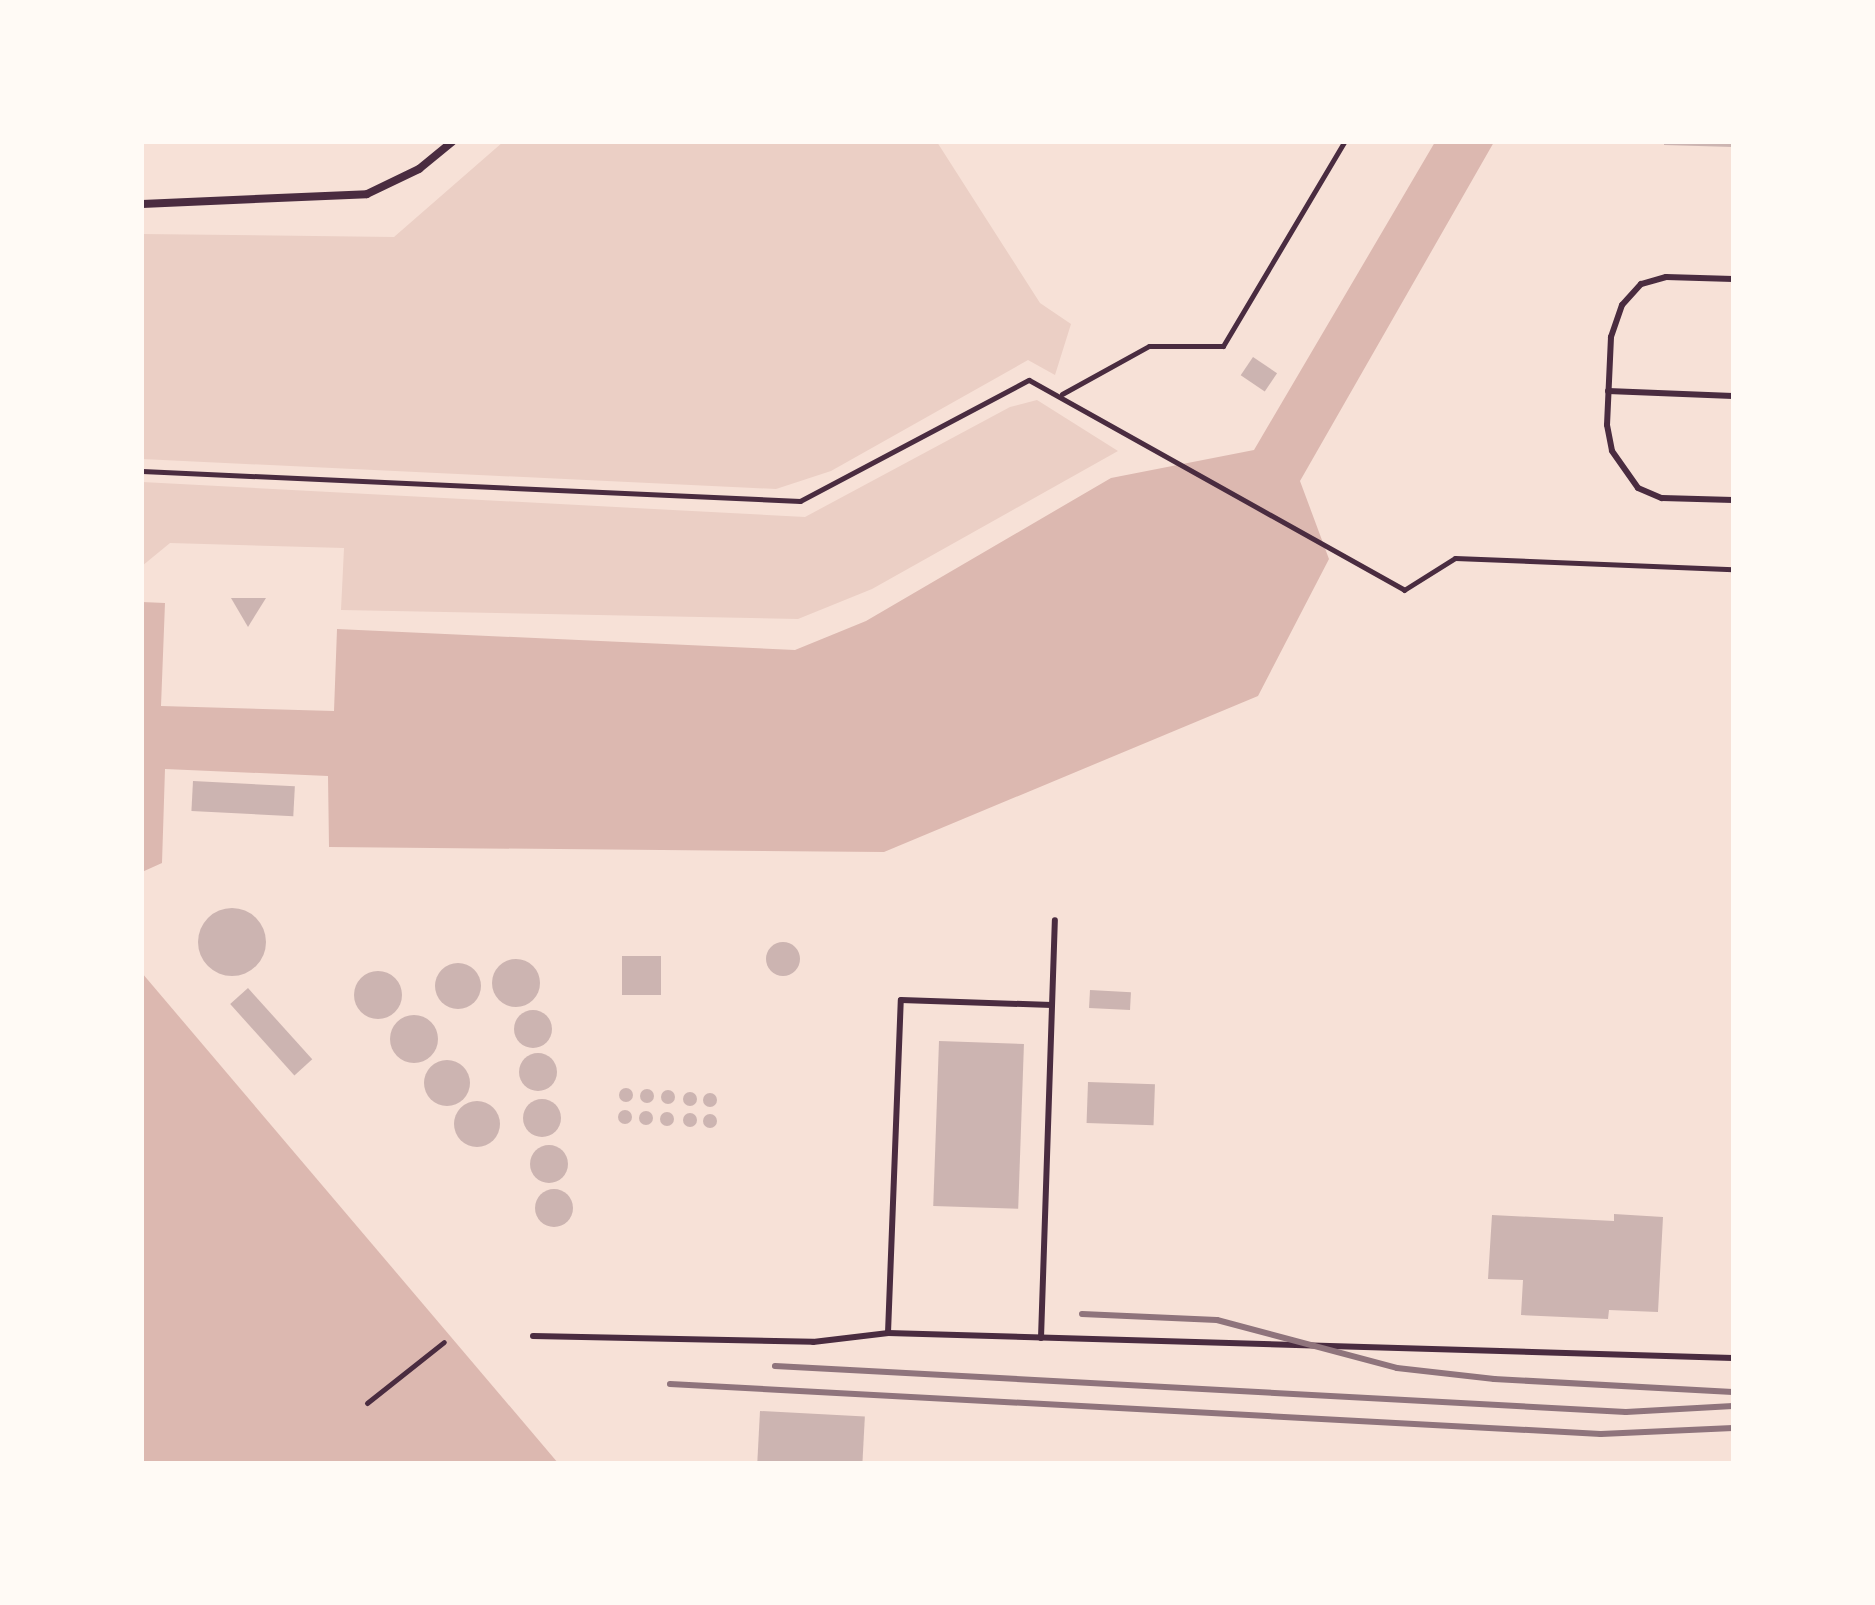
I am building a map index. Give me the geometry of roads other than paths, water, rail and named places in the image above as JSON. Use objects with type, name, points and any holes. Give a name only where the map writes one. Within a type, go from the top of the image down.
[{"type":"street","points":[[142,204],[367,194],[419,169],[452,142]]},
{"type":"lane","points":[[1733,279],[1666,277],[1641,284],[1622,305],[1611,337],[1608,391],[1612,451],[1638,488],[1662,498],[1733,500]]},
{"type":"lane","points":[[1608,391],[1733,396]]},
{"type":"lane","points":[[1041,1338],[1055,920]]},
{"type":"lane","points":[[888,1333],[901,1000],[1052,1005]]},
{"type":"lane","points":[[533,1336],[813,1342],[888,1333],[1733,1358]]},
{"type":"railway","points":[[1082,1314],[1217,1320],[1397,1368],[1494,1379],[1733,1392]]},
{"type":"railway","points":[[775,1366],[1626,1412],[1733,1406]]},
{"type":"railway","points":[[670,1384],[1601,1434],[1733,1428]]}]
